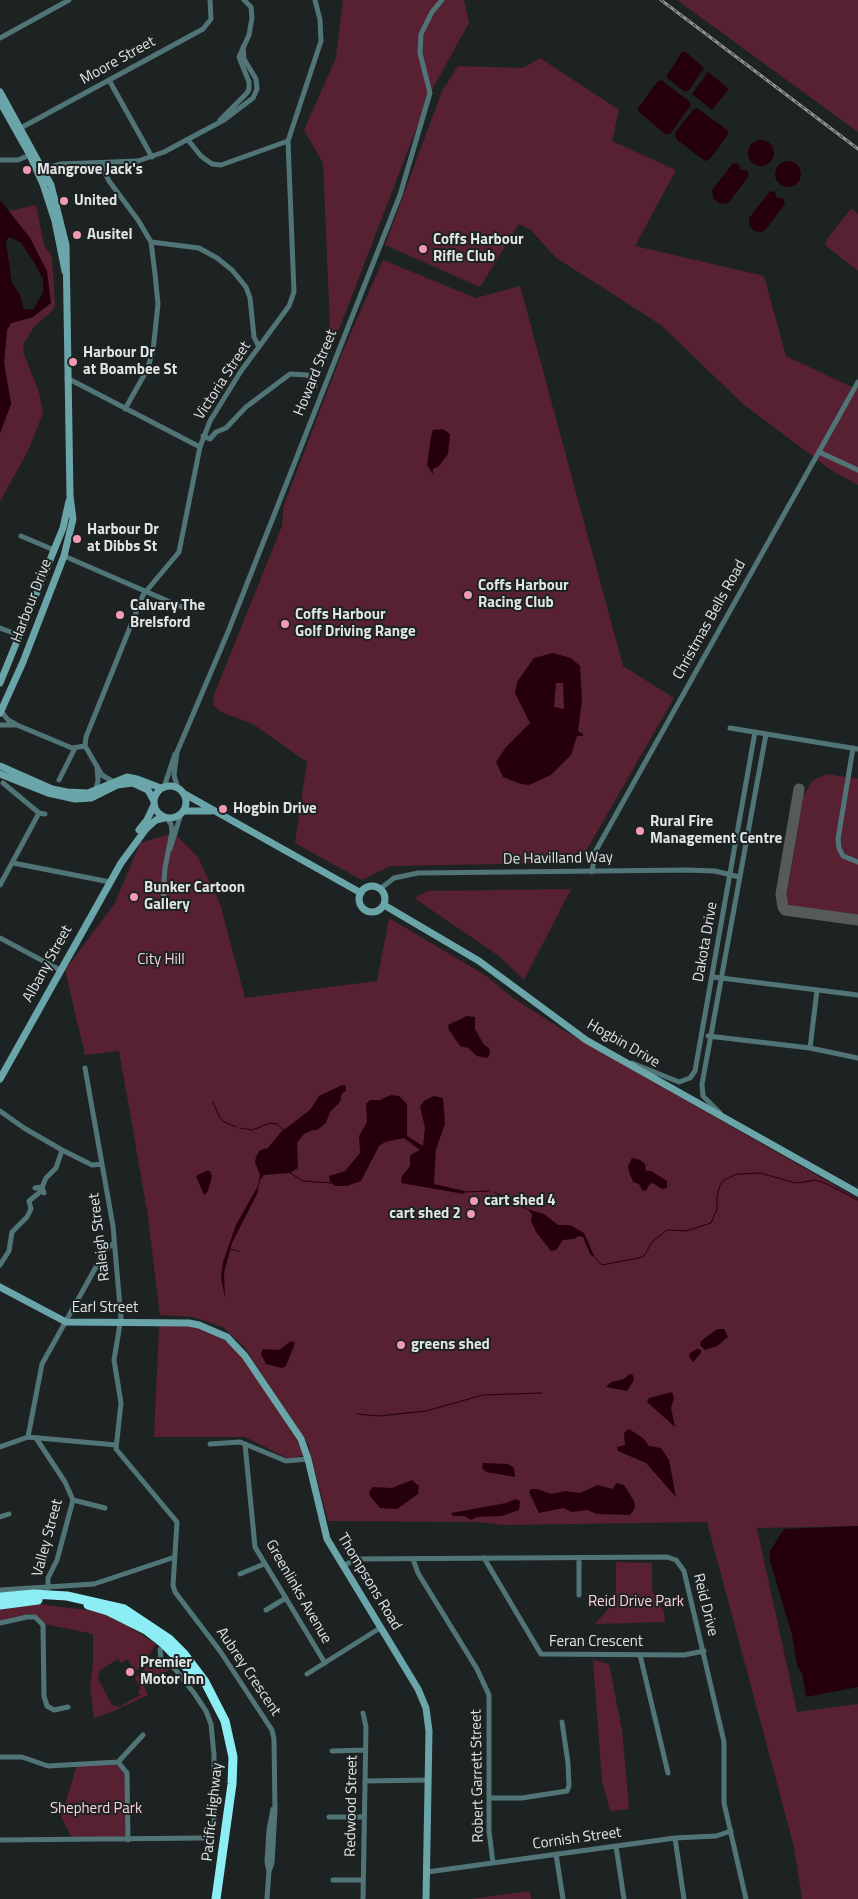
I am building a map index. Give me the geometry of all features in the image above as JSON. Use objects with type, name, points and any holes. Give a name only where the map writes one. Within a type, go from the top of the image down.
[{"type":"highway","points":[[0,1597],[45,1594]]},
{"type":"highway","points":[[0,1605],[45,1594]]},
{"type":"highway","name":"Pacific Highway","points":[[45,1594],[82,1598],[117,1606],[138,1617],[184,1654],[211,1692],[226,1721],[232,1744],[232,1784],[216,1899]]},
{"type":"highway","name":"Pacific Highway","points":[[166,1641],[204,1690],[216,1714],[226,1743],[227,1780],[211,1899]]},
{"type":"street","points":[[0,38],[67,0]]},
{"type":"street","name":"Moore Street","points":[[19,130],[208,24],[210,19],[210,0]]},
{"type":"street","points":[[40,170],[61,164],[138,161],[152,157],[188,140],[219,121],[249,89],[249,82],[239,60],[239,54],[249,35],[252,18],[251,7],[244,0]]},
{"type":"street","name":"Victoria Street","points":[[85,746],[86,737],[146,591],[179,552],[203,436],[223,397],[289,306],[294,292],[288,141],[321,41],[320,20],[315,0]]},
{"type":"street","name":"Howard Street","points":[[163,788],[171,760],[177,752],[232,623],[400,195],[430,93],[420,53],[421,34],[432,12],[442,0]]},
{"type":"street","points":[[109,80],[152,157]]},
{"type":"street","name":"Harbour Drive","points":[[0,92],[40,170],[55,221],[61,262],[65,272],[70,496],[73,519],[64,556],[23,662],[1,712]]},
{"type":"street","name":"Harbour Drive","points":[[0,102],[19,130],[30,155],[40,170]]},
{"type":"street","points":[[188,140],[201,156],[212,164],[222,165],[288,141]]},
{"type":"street","points":[[0,160],[18,160],[30,155]]},
{"type":"street","points":[[103,163],[104,171],[110,181],[151,242],[158,304],[153,351],[147,370],[125,409]]},
{"type":"street","points":[[151,242],[199,248],[217,258],[232,270],[246,287],[250,298],[254,337],[259,347]]},
{"type":"street","points":[[203,436],[210,440],[216,432],[226,428],[246,407],[290,374],[307,375],[312,379],[314,386]]},
{"type":"street","points":[[67,378],[200,447]]},
{"type":"street","name":"Christmas Bells Road","points":[[592,872],[595,852],[858,382]]},
{"type":"street","points":[[819,452],[858,470]]},
{"type":"street","name":"Harbour Drive","points":[[0,683],[2,673],[19,636],[66,518],[70,496]]},
{"type":"street","points":[[21,536],[54,550]]},
{"type":"street","points":[[64,556],[184,608]]},
{"type":"street","points":[[0,628],[19,636]]},
{"type":"street","points":[[1,712],[8,720],[17,725],[74,748],[85,746],[105,778],[112,781]]},
{"type":"street","points":[[0,725],[17,725]]},
{"type":"street","points":[[730,728],[856,748],[838,839],[839,848],[843,856],[858,862]]},
{"type":"street","name":"Dakota Drive","points":[[617,1058],[675,1081],[683,1081],[690,1078],[695,1071],[755,732]]},
{"type":"street","name":"Dakota Drive","points":[[726,1118],[708,1101],[701,1090],[766,734]]},
{"type":"street","points":[[59,780],[74,748]]},
{"type":"street","name":"Howard Street","points":[[177,752],[174,775],[181,791]]},
{"type":"street","points":[[96,761],[98,780],[96,790]]},
{"type":"street","points":[[0,766],[58,790],[81,794],[96,790],[112,781],[132,777],[163,788],[181,791],[362,893]]},
{"type":"street","points":[[0,774],[48,793],[75,799],[91,798],[117,785],[133,783],[148,790],[157,812],[165,818],[172,828],[164,879],[166,902]]},
{"type":"street","points":[[0,885],[42,814],[3,783]]},
{"type":"street","points":[[154,803],[163,788]]},
{"type":"street","points":[[167,854],[186,802],[181,791]]},
{"type":"street","name":"Albany Street","points":[[121,863],[123,854],[147,820],[154,803]]},
{"type":"street","points":[[165,818],[177,817],[183,812],[196,809],[216,812]]},
{"type":"street","name":"Albany Street","points":[[0,1079],[121,863],[146,829],[156,820],[165,818]]},
{"type":"street","points":[[12,864],[110,882]]},
{"type":"street","name":"De Havilland Way","points":[[380,890],[394,878],[411,874],[704,870],[739,877]]},
{"type":"street","points":[[370,887],[380,890],[385,898],[384,905],[376,912],[368,911],[360,902],[362,893],[370,887]]},
{"type":"street","name":"Hogbin Drive","points":[[384,905],[479,961],[566,1027],[617,1058],[858,1193]]},
{"type":"street","points":[[0,938],[60,970]]},
{"type":"street","points":[[713,976],[858,995]]},
{"type":"street","points":[[810,1048],[818,990]]},
{"type":"street","points":[[702,1036],[810,1048],[858,1058]]},
{"type":"street","name":"Raleigh Street","points":[[85,1068],[114,1243],[121,1323],[114,1360],[121,1403],[116,1445]]},
{"type":"street","points":[[0,1111],[24,1128],[62,1150],[92,1165],[102,1164]]},
{"type":"street","points":[[0,1265],[9,1251],[12,1232],[24,1222],[34,1209],[29,1201],[43,1190],[46,1178],[56,1168],[62,1150]]},
{"type":"street","points":[[35,1188],[43,1190]]},
{"type":"street","points":[[28,1437],[39,1371],[106,1249],[114,1243]]},
{"type":"street","name":"Earl Street","points":[[0,1287],[66,1322],[189,1323]]},
{"type":"street","name":"Thompsons Road","points":[[189,1323],[209,1328],[227,1337],[235,1345],[301,1440],[308,1459],[326,1539],[418,1689],[426,1708],[429,1730],[426,1899]]},
{"type":"street","points":[[0,1447],[28,1437],[116,1445],[120,1454],[177,1522],[175,1557],[101,1582],[45,1594],[0,1590]]},
{"type":"street","name":"Valley Street","points":[[36,1438],[65,1482],[73,1500],[57,1560],[48,1578],[45,1594]]},
{"type":"street","points":[[210,1444],[232,1442],[245,1444],[286,1461],[308,1459]]},
{"type":"street","name":"Greenlinks Avenue","points":[[245,1444],[255,1547],[325,1663]]},
{"type":"street","points":[[73,1500],[105,1508]]},
{"type":"street","points":[[0,1517],[8,1514]]},
{"type":"street","name":"Aubrey Crescent","points":[[175,1557],[175,1592],[220,1651],[272,1730],[274,1739],[274,1806],[269,1830],[267,1899]]},
{"type":"street","name":"Reid Drive","points":[[343,1566],[356,1559],[667,1557],[676,1560],[684,1571],[724,1742],[726,1760],[724,1803],[746,1899]]},
{"type":"street","name":"Robert Garrett Street","points":[[413,1558],[418,1572],[487,1688],[490,1708],[489,1831],[493,1863]]},
{"type":"street","name":"Feran Crescent","points":[[484,1558],[541,1654],[640,1656],[684,1655],[704,1651]]},
{"type":"street","points":[[579,1558],[579,1594]]},
{"type":"street","points":[[240,1574],[264,1564]]},
{"type":"street","points":[[266,1610],[286,1598]]},
{"type":"street","points":[[0,1624],[35,1617],[43,1625],[44,1696],[47,1706],[54,1710],[68,1706]]},
{"type":"street","points":[[308,1674],[380,1628]]},
{"type":"street","points":[[166,1641],[159,1652],[161,1658],[176,1670],[194,1693],[206,1711],[211,1724],[214,1755],[214,1825]]},
{"type":"street","points":[[640,1656],[668,1773]]},
{"type":"street","name":"Redwood Street","points":[[362,1899],[366,1781],[363,1713]]},
{"type":"street","points":[[489,1798],[522,1798],[566,1791],[569,1786],[568,1763],[562,1722]]},
{"type":"street","points":[[118,1762],[122,1755],[143,1736]]},
{"type":"street","points":[[332,1750],[365,1750]]},
{"type":"street","points":[[0,1757],[22,1757],[48,1766],[118,1762]]},
{"type":"street","points":[[118,1762],[127,1773],[128,1840]]},
{"type":"street","points":[[366,1781],[428,1780]]},
{"type":"street","points":[[329,1817],[364,1817]]},
{"type":"street","name":"Cornish Street","points":[[427,1872],[675,1838],[716,1836],[731,1831]]},
{"type":"street","points":[[0,1840],[204,1838]]},
{"type":"street","points":[[675,1838],[684,1899]]},
{"type":"street","points":[[616,1846],[624,1899]]},
{"type":"street","points":[[556,1854],[563,1899]]},
{"type":"street","points":[[333,1880],[364,1880]]},
{"type":"green space","points":[[343,0],[464,0],[469,23],[430,93],[331,350],[323,163],[304,130],[336,58]]},
{"type":"green space","points":[[677,0],[858,0],[858,132]]},
{"type":"green space","points":[[540,58],[619,110],[612,141],[676,170],[635,246],[764,276],[786,356],[858,390],[858,485],[831,470],[743,404],[661,325],[555,257],[531,230],[519,224],[480,287],[385,245],[442,91],[458,66],[523,68]]},
{"type":"green space","points":[[36,205],[44,245],[52,257],[55,305],[53,310],[34,327],[24,343],[23,352],[39,392],[43,413],[28,451],[0,501],[0,433],[11,404],[4,363],[7,330],[11,323],[33,317],[51,303],[30,238],[9,211]]},
{"type":"green space","points":[[853,209],[858,214],[858,271],[825,245],[827,239],[850,210]]},
{"type":"green space","name":"Coffs Harbour Racing Club","points":[[383,260],[476,298],[520,286],[623,666],[674,698],[586,851],[576,859],[559,863],[391,866],[362,880],[295,843],[307,762],[253,724],[221,712],[213,705],[214,695],[282,526],[284,505],[342,353]]},
{"type":"green space","points":[[827,774],[858,779],[858,915],[794,909],[786,901],[803,797],[812,781]]},
{"type":"green space","name":"City Hill","points":[[174,833],[198,857],[220,904],[245,998],[377,981],[389,918],[485,975],[513,998],[563,1030],[858,1199],[858,1526],[757,1528],[797,1712],[858,1704],[858,1899],[802,1899],[794,1847],[707,1522],[505,1525],[478,1522],[328,1521],[308,1444],[245,1348],[223,1327],[193,1317],[160,1315],[147,1210],[119,1051],[85,1055],[65,970],[115,903],[140,843]]},
{"type":"green space","points":[[571,889],[524,980],[499,956],[414,898],[428,891]]},
{"type":"green space","points":[[159,1326],[190,1326],[217,1335],[229,1344],[244,1359],[299,1444],[304,1455],[291,1459],[245,1437],[154,1437]]},
{"type":"green space","name":"Reid Drive Park","points":[[616,1562],[652,1563],[652,1590],[664,1612],[665,1622],[595,1624],[616,1600]]},
{"type":"green space","points":[[30,1603],[103,1612],[156,1644],[142,1667],[134,1672],[128,1659],[121,1663],[118,1659],[100,1670],[98,1679],[112,1705],[119,1707],[140,1695],[138,1691],[141,1689],[135,1678],[157,1656],[171,1668],[144,1687],[148,1695],[94,1718],[90,1686],[93,1664],[93,1634],[45,1624],[36,1615],[28,1614],[0,1621],[0,1609]]},
{"type":"green space","points":[[593,1660],[609,1664],[622,1730],[629,1809],[610,1811],[602,1781]]},
{"type":"green space","name":"Shepherd Park","points":[[118,1762],[125,1768],[128,1840],[73,1840],[61,1817],[77,1765]]},
{"type":"green space","points":[[530,1891],[531,1899],[470,1899]]},
{"type":"shaded area","points":[[682,52],[686,52],[704,68],[689,90],[685,92],[666,77]]},
{"type":"shaded area","points":[[708,72],[729,89],[712,110],[692,94]]},
{"type":"shaded area","points":[[661,80],[689,101],[691,105],[670,134],[665,134],[637,110],[657,82]]},
{"type":"shaded area","points":[[697,108],[729,133],[710,159],[705,161],[676,139],[675,133],[693,110]]},
{"type":"shaded area","points":[[761,140],[770,144],[774,153],[770,162],[761,166],[752,162],[748,153],[752,144]]},
{"type":"shaded area","points":[[788,161],[797,165],[801,174],[797,183],[788,187],[779,183],[775,174],[779,165]]},
{"type":"shaded area","points":[[733,163],[739,164],[741,170],[747,170],[749,176],[730,201],[726,204],[718,203],[713,197],[712,190]]},
{"type":"shaded area","points":[[770,191],[775,192],[777,198],[783,198],[785,204],[766,229],[762,232],[754,231],[749,225],[749,218]]},
{"type":"shaded area","points":[[0,200],[30,238],[47,271],[51,303],[33,317],[11,323],[7,330],[4,363],[11,404],[0,433]],"holes":[[[9,237],[21,243],[43,279],[43,292],[33,310],[24,309],[20,295],[12,283],[6,242]]]},
{"type":"shaded area","points":[[443,429],[450,434],[448,454],[439,466],[433,469],[433,474],[427,465],[431,437],[433,430]]},
{"type":"shaded area","points":[[553,653],[571,658],[580,666],[582,699],[578,731],[583,736],[577,736],[571,755],[551,775],[529,785],[503,777],[496,762],[506,747],[530,723],[515,693],[517,682],[534,658]],"holes":[[[556,683],[563,683],[564,709],[554,707]]]},
{"type":"shaded area","points":[[467,1016],[475,1017],[475,1029],[484,1045],[489,1048],[490,1054],[487,1058],[477,1056],[468,1048],[460,1046],[449,1030],[448,1025]]},
{"type":"shaded area","points":[[342,1085],[346,1086],[346,1091],[342,1093],[340,1102],[330,1112],[326,1123],[317,1130],[304,1134],[297,1143],[298,1168],[290,1173],[264,1175],[260,1180],[257,1194],[232,1243],[224,1273],[225,1298],[221,1278],[223,1262],[236,1225],[258,1186],[260,1175],[255,1162],[256,1157],[260,1150],[268,1148],[281,1132],[310,1110],[319,1096]]},
{"type":"shaded area","points":[[391,1095],[399,1096],[407,1104],[407,1136],[423,1146],[425,1128],[420,1106],[425,1100],[434,1096],[443,1098],[445,1124],[436,1149],[434,1184],[465,1191],[464,1194],[401,1183],[402,1176],[410,1166],[410,1155],[420,1150],[404,1138],[385,1142],[379,1146],[361,1181],[347,1186],[335,1186],[330,1182],[329,1176],[345,1171],[360,1153],[359,1136],[367,1122],[366,1104],[370,1100],[380,1100]]},
{"type":"shaded area","points":[[632,1158],[640,1160],[645,1164],[646,1171],[651,1171],[667,1181],[667,1188],[662,1189],[653,1183],[649,1185],[646,1191],[642,1190],[639,1184],[633,1182],[629,1172],[628,1166]]},
{"type":"shaded area","points":[[210,1171],[212,1176],[208,1191],[204,1195],[196,1176]]},
{"type":"shaded area","points":[[527,1209],[544,1214],[558,1225],[570,1225],[584,1233],[595,1258],[590,1254],[583,1237],[579,1236],[574,1239],[563,1240],[556,1250],[551,1251],[536,1232],[531,1221],[532,1214]]},
{"type":"shaded area","points":[[717,1329],[724,1329],[728,1337],[717,1346],[705,1350],[700,1345],[701,1341]]},
{"type":"shaded area","points":[[291,1341],[295,1343],[286,1366],[282,1368],[266,1364],[261,1354],[263,1349],[279,1350]]},
{"type":"shaded area","points":[[697,1349],[701,1350],[701,1353],[693,1362],[689,1357],[690,1353]]},
{"type":"shaded area","points":[[630,1374],[633,1375],[634,1380],[627,1391],[606,1387],[611,1382],[624,1379]]},
{"type":"shaded area","points":[[672,1392],[674,1398],[671,1408],[675,1427],[647,1402],[649,1398]]},
{"type":"shaded area","points":[[629,1429],[643,1438],[649,1446],[661,1448],[669,1460],[676,1497],[646,1463],[618,1451],[617,1447],[625,1445],[624,1433]]},
{"type":"shaded area","points":[[483,1463],[508,1464],[514,1468],[515,1477],[486,1472],[482,1468]]},
{"type":"shaded area","points":[[412,1480],[419,1486],[418,1494],[397,1509],[380,1508],[370,1496],[369,1492],[373,1487],[392,1488]]},
{"type":"shaded area","points":[[617,1483],[624,1485],[634,1501],[635,1508],[630,1515],[597,1514],[587,1510],[572,1512],[563,1508],[539,1513],[529,1492],[531,1489],[537,1489],[551,1494],[566,1491],[580,1493],[598,1485],[612,1489]]},
{"type":"shaded area","points":[[516,1499],[520,1501],[519,1510],[502,1516],[477,1517],[471,1520],[464,1516],[453,1516],[451,1513],[506,1503]]},
{"type":"shaded area","points":[[858,1526],[858,1687],[806,1697],[802,1673],[797,1666],[792,1635],[770,1561],[770,1551],[784,1529]]},
{"type":"waterway","points":[[213,1102],[224,1122],[236,1127]]},
{"type":"waterway","points":[[240,1128],[252,1130],[271,1123],[277,1124],[284,1130]]},
{"type":"waterway","points":[[290,1173],[303,1181],[331,1183]]},
{"type":"waterway","points":[[595,1258],[602,1265],[639,1258],[644,1256],[652,1242],[667,1230],[686,1231],[711,1223],[717,1209],[717,1196],[720,1185],[724,1180],[737,1174],[760,1173],[796,1183],[816,1180],[858,1200]]},
{"type":"waterway","points":[[465,1192],[489,1191]]},
{"type":"waterway","points":[[494,1192],[527,1209]]},
{"type":"waterway","points":[[230,1249],[239,1251]]},
{"type":"waterway","points":[[357,1414],[379,1416],[426,1411],[483,1395],[542,1393]]},
{"type":"taxiway","points":[[799,789],[781,894],[783,907],[785,910],[858,920]]},
{"type":"railway","points":[[661,0],[858,149]]},
{"type":"place","name":"Mangrove Jack's","points":[[27,170]]},
{"type":"place","name":"United","points":[[64,201]]},
{"type":"place","name":"Ausitel","points":[[77,235]]},
{"type":"place","name":"Coffs Harbour Rifle Club","points":[[423,249]]},
{"type":"place","name":"Harbour Dr at Boambee St","points":[[73,362]]},
{"type":"place","name":"Harbour Dr at Dibbs St","points":[[77,539]]},
{"type":"place","name":"Coffs Harbour Racing Club","points":[[468,595]]},
{"type":"place","name":"Calvary The Brelsford","points":[[120,615]]},
{"type":"place","name":"Coffs Harbour Golf Driving Range","points":[[285,624]]},
{"type":"place","name":"Hogbin Drive","points":[[223,809]]},
{"type":"place","name":"Rural Fire Management Centre","points":[[640,831]]},
{"type":"place","name":"Bunker Cartoon Gallery","points":[[134,897]]},
{"type":"place","name":"cart shed 4","points":[[474,1201]]},
{"type":"place","name":"cart shed 2","points":[[471,1214]]},
{"type":"place","name":"greens shed","points":[[401,1345]]},
{"type":"place","name":"Premier Motor Inn","points":[[130,1672]]}]
